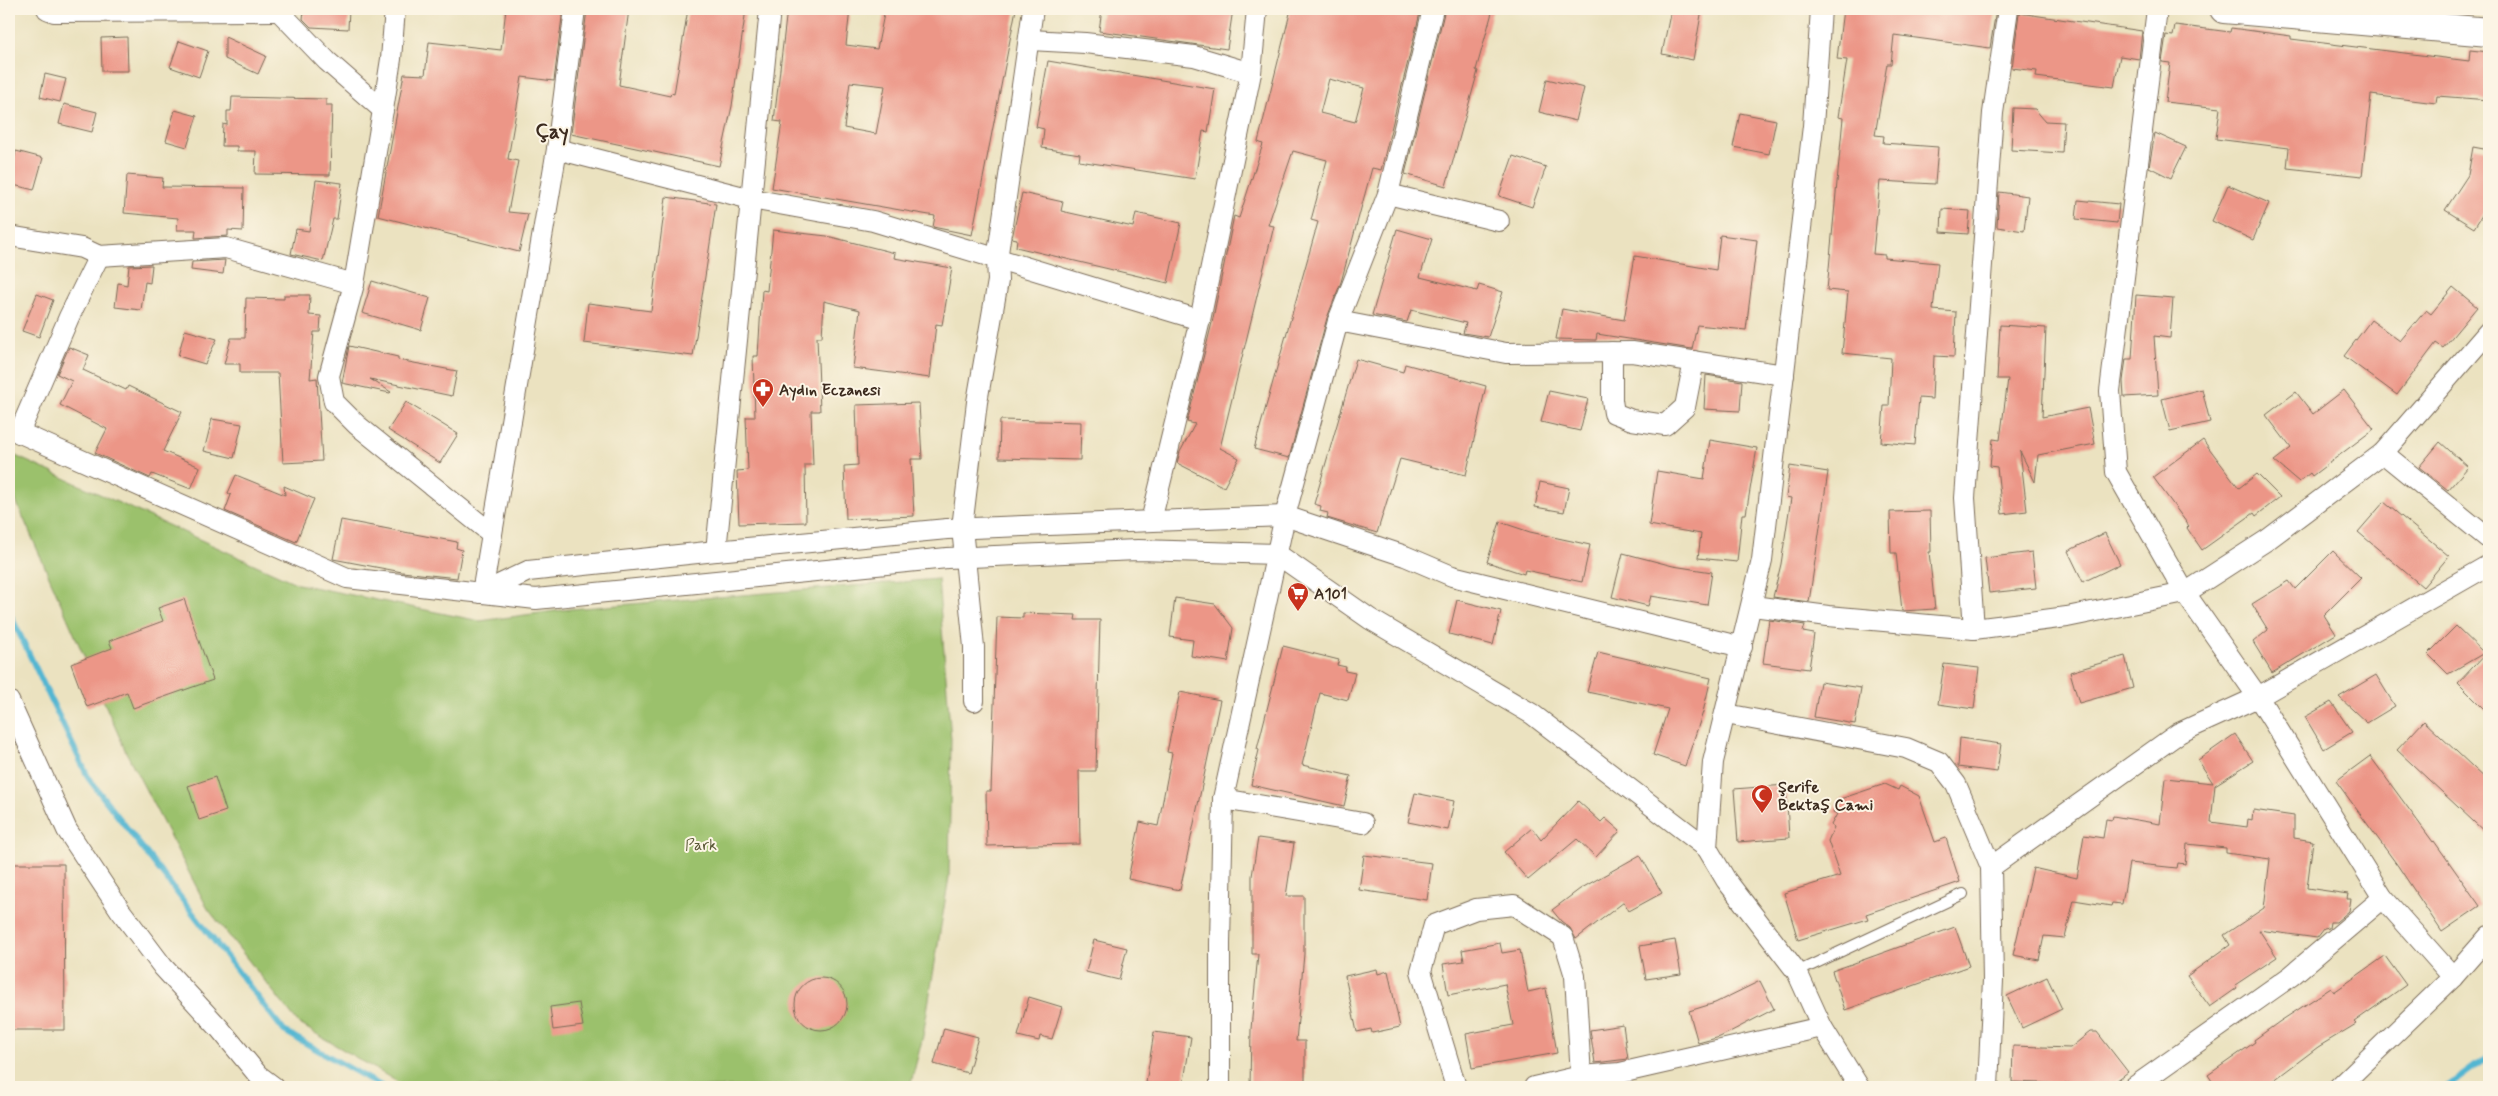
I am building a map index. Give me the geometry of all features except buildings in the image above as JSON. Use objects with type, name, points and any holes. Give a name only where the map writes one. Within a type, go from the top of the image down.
[{"type":"main road","points":[[2224,9],[2489,32]]},
{"type":"street","points":[[47,9],[54,12],[277,10],[327,61],[383,110]]},
{"type":"street","points":[[395,9],[383,110],[354,284],[329,376],[334,402],[356,425],[492,534]]},
{"type":"street","points":[[482,593],[557,149],[575,9]]},
{"type":"street","points":[[716,551],[770,9]]},
{"type":"street","points":[[974,700],[974,647],[962,528],[977,402],[998,281],[996,260],[1030,40],[1033,9]]},
{"type":"street","points":[[1151,521],[1200,320],[1250,72],[1257,9]]},
{"type":"street","points":[[1220,1087],[1223,799],[1285,516],[1338,321],[1388,194],[1433,9]]},
{"type":"street","points":[[1707,848],[1714,762],[1753,606],[1762,560],[1813,126],[1820,9]]},
{"type":"street","points":[[1974,629],[1966,489],[1993,113],[2008,9]]},
{"type":"street","points":[[2157,9],[2110,391],[2116,472],[2185,593],[2258,696],[2383,898],[2453,977]]},
{"type":"street","points":[[1030,40],[1085,43],[1194,56],[1250,72]]},
{"type":"street","points":[[557,149],[752,199],[873,221],[996,260],[1200,320]]},
{"type":"street","points":[[1388,194],[1499,221]]},
{"type":"street","points":[[9,236],[82,248],[99,256],[226,248],[354,284]]},
{"type":"street","points":[[99,256],[14,430],[347,578],[536,599],[964,557],[1138,550],[1277,554],[1370,619],[1532,714],[1707,848],[1726,880],[1797,972],[1822,1027],[1859,1087]]},
{"type":"street","points":[[1338,321],[1506,353],[1632,352],[1784,375]]},
{"type":"street","points":[[1753,606],[1837,617],[1974,629],[2067,618],[2185,593],[2267,540],[2383,453],[2489,331]]},
{"type":"street","points":[[1612,352],[1612,400],[1614,413],[1632,420],[1665,425],[1685,407],[1694,361]]},
{"type":"street","points":[[2383,453],[2489,539]]},
{"type":"street","points":[[482,593],[528,570],[716,551],[962,528],[1285,516],[1405,556],[1452,576],[1742,647]]},
{"type":"street","points":[[1991,867],[2178,733],[2258,696],[2489,565]]},
{"type":"street","points":[[9,701],[68,830],[120,910],[163,967],[220,1029],[258,1075],[274,1087]]},
{"type":"street","points":[[1726,714],[1906,748],[1939,762],[1956,784],[1991,867],[1993,980],[1988,1087]]},
{"type":"street","points":[[1223,799],[1363,823]]},
{"type":"street","points":[[2134,1087],[2290,976],[2383,898]]},
{"type":"street","points":[[1456,1087],[1421,971],[1434,925],[1476,909],[1514,904],[1563,937],[1575,976],[1581,1076]]},
{"type":"street","points":[[2338,1087],[2453,977],[2489,936]]},
{"type":"street","points":[[1534,1087],[1581,1076],[1620,1073],[1822,1027]]},
{"type":"lane","points":[[1797,972],[1963,894]]},
{"type":"green space","name":"Park","points":[[9,453],[298,584],[480,621],[570,609],[938,579],[951,739],[949,877],[923,1036],[910,1087],[406,1087],[298,1023],[208,909],[126,752],[9,485]]},
{"type":"waterway","points":[[9,612],[89,779],[284,1031],[383,1087]]},
{"type":"waterway","points":[[2447,1087],[2489,1056]]},
{"type":"place","name":"Aydın Eczanesi","points":[[763,408]]},
{"type":"place","name":"A101","points":[[1298,612]]},
{"type":"place","name":"Şerife Bektaş Cami","points":[[1762,814]]},
{"type":"district","name":"Çay","points":[[552,131]]}]
